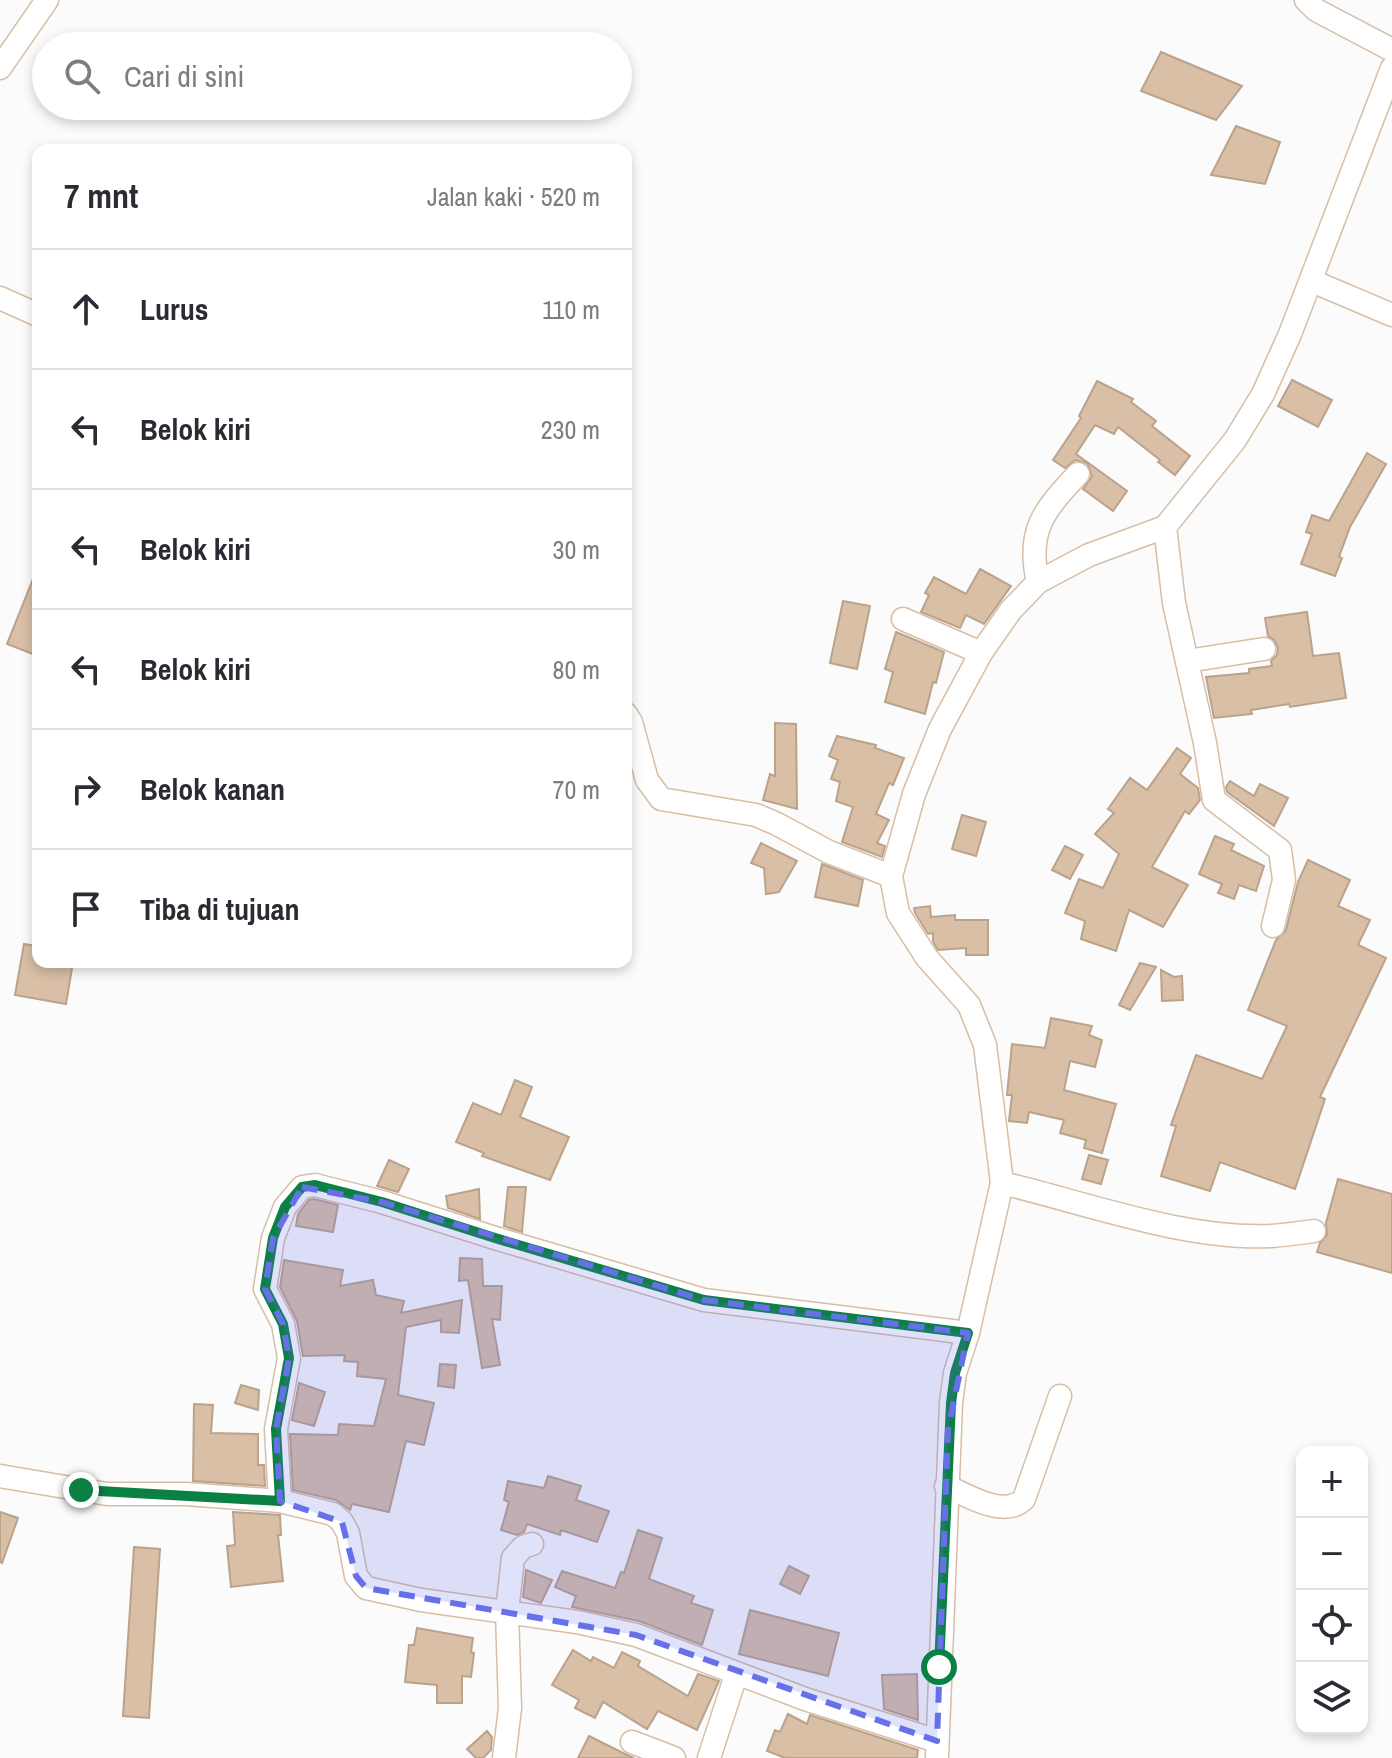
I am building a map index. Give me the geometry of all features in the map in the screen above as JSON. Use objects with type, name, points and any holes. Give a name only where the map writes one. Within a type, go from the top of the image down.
[{"type":"street","points":[[0,68],[47,0]]},
{"type":"street","points":[[1306,0],[1316,10],[1392,50]]},
{"type":"street","points":[[0,1476],[107,1494],[186,1494],[280,1501],[333,1514],[348,1533],[356,1576],[366,1588],[421,1600],[577,1622],[636,1635],[937,1750],[951,1403],[955,1373],[968,1333],[1002,1183],[985,1045],[969,1005],[907,931],[898,913],[891,876],[914,794],[940,729],[981,653],[1011,610],[1038,582],[1089,555],[1165,527],[1242,428],[1263,394],[1312,281],[1392,68]]},
{"type":"street","points":[[1312,281],[1392,315]]},
{"type":"street","points":[[0,298],[32,312]]},
{"type":"street","points":[[1038,582],[1033,561],[1036,530],[1051,502],[1078,474]]},
{"type":"street","points":[[1165,527],[1174,603],[1205,743],[1214,800],[1280,850],[1284,880],[1273,926]]},
{"type":"street","points":[[903,619],[981,653]]},
{"type":"street","points":[[1187,661],[1264,649]]},
{"type":"street","points":[[632,726],[647,780],[661,799],[756,815],[829,852],[891,876]]},
{"type":"street","points":[[1002,1183],[1148,1221],[1224,1234],[1269,1236],[1314,1231]]},
{"type":"street","points":[[280,1501],[276,1429],[289,1358],[283,1324],[265,1289],[273,1238],[285,1207],[302,1187],[315,1185],[382,1202],[704,1300],[968,1333]]},
{"type":"street","points":[[946,1486],[986,1504],[1018,1505],[1024,1499],[1060,1396]]},
{"type":"street","points":[[504,1758],[510,1708],[507,1611],[513,1558],[517,1551],[532,1544]]},
{"type":"street","points":[[709,1758],[736,1675]]},
{"type":"street","points":[[632,1742],[674,1758]]},
{"type":"highlighted area","points":[[302,1187],[382,1202],[704,1300],[968,1333],[948,1430],[937,1741],[636,1635],[366,1588],[356,1576],[342,1522],[280,1501],[276,1429],[289,1358],[283,1324],[265,1289],[273,1238]]},
{"type":"building","points":[[1161,52],[1242,86],[1216,120],[1141,91]]},
{"type":"building","points":[[1236,126],[1280,142],[1265,184],[1211,175]]},
{"type":"building","points":[[1292,380],[1332,400],[1318,427],[1278,406]]},
{"type":"building","points":[[1097,381],[1133,399],[1131,402],[1156,421],[1152,426],[1190,456],[1175,475],[1118,427],[1114,434],[1095,425],[1076,454],[1127,491],[1113,511],[1083,489],[1092,476],[1087,463],[1075,460],[1065,468],[1053,460],[1081,418],[1079,416]]},
{"type":"building","points":[[1367,453],[1386,464],[1350,527],[1335,576],[1301,564],[1312,534],[1306,532],[1312,515],[1329,521]]},
{"type":"building","points":[[980,569],[1011,586],[984,624],[966,615],[960,628],[921,612],[929,595],[925,593],[934,577],[966,594]]},
{"type":"building","points":[[32,582],[32,654],[7,644]]},
{"type":"building","points":[[843,601],[870,606],[857,669],[830,663]]},
{"type":"building","points":[[1307,612],[1313,656],[1339,653],[1346,698],[1290,707],[1289,704],[1251,710],[1252,714],[1214,718],[1206,677],[1249,673],[1249,669],[1272,666],[1271,661],[1277,655],[1278,648],[1268,636],[1265,618]]},
{"type":"building","points":[[896,632],[944,652],[925,714],[885,702],[893,672],[885,669]]},
{"type":"building","points":[[775,723],[796,724],[797,809],[763,800],[770,774],[775,776]]},
{"type":"building","points":[[837,736],[876,745],[875,748],[904,758],[876,814],[889,820],[877,843],[885,846],[882,857],[842,842],[853,807],[836,801],[840,782],[831,779],[838,760],[829,756]]},
{"type":"building","points":[[1177,748],[1191,758],[1180,774],[1198,788],[1200,800],[1189,814],[1185,811],[1152,867],[1188,885],[1163,927],[1129,910],[1116,951],[1081,939],[1085,921],[1065,913],[1079,879],[1103,888],[1119,854],[1095,834],[1114,813],[1108,809],[1130,778],[1147,790]]},
{"type":"building","points":[[1230,781],[1254,796],[1260,784],[1288,798],[1274,826],[1227,792]]},
{"type":"building","points":[[962,815],[986,822],[976,856],[952,849]]},
{"type":"building","points":[[1215,836],[1234,844],[1231,850],[1264,866],[1256,891],[1239,885],[1234,899],[1218,893],[1222,884],[1199,874]]},
{"type":"building","points":[[761,843],[797,861],[779,892],[766,894],[764,868],[751,863]]},
{"type":"building","points":[[1065,846],[1083,855],[1070,879],[1052,870]]},
{"type":"building","points":[[1308,860],[1350,880],[1338,906],[1370,920],[1358,945],[1386,958],[1320,1097],[1325,1099],[1295,1189],[1220,1162],[1210,1191],[1161,1176],[1176,1126],[1171,1125],[1196,1055],[1262,1079],[1287,1026],[1248,1010],[1276,940],[1286,930],[1298,882]]},
{"type":"building","points":[[822,864],[863,880],[858,906],[815,897]]},
{"type":"building","points":[[930,906],[931,917],[955,915],[955,920],[988,920],[988,955],[966,955],[966,948],[938,950],[933,942],[933,933],[928,934],[914,908]]},
{"type":"building","points":[[24,944],[32,945],[32,968],[72,968],[66,1004],[15,995]]},
{"type":"building","points":[[1140,963],[1156,967],[1130,1010],[1119,1005]]},
{"type":"building","points":[[1161,970],[1174,977],[1182,976],[1183,1000],[1162,1001]]},
{"type":"building","points":[[1051,1018],[1092,1026],[1089,1035],[1102,1040],[1095,1067],[1070,1061],[1064,1090],[1116,1104],[1102,1153],[1084,1148],[1086,1140],[1060,1133],[1064,1120],[1029,1112],[1027,1123],[1009,1121],[1012,1095],[1007,1095],[1012,1044],[1045,1048]]},
{"type":"building","points":[[515,1080],[532,1087],[520,1117],[569,1137],[550,1180],[482,1156],[484,1153],[456,1142],[473,1103],[501,1115]]},
{"type":"building","points":[[1089,1155],[1108,1160],[1101,1184],[1082,1179]]},
{"type":"building","points":[[389,1160],[409,1169],[398,1192],[377,1186]]},
{"type":"building","points":[[1338,1179],[1392,1194],[1392,1273],[1317,1252],[1327,1235],[1326,1223]]},
{"type":"building","points":[[508,1187],[526,1187],[522,1232],[504,1226]]},
{"type":"building","points":[[479,1189],[480,1219],[448,1208],[446,1196]]},
{"type":"building","points":[[309,1200],[338,1205],[333,1232],[296,1226],[298,1214]]},
{"type":"building","points":[[460,1258],[482,1259],[483,1286],[502,1286],[500,1320],[492,1319],[500,1365],[482,1368],[468,1280],[459,1281]]},
{"type":"building","points":[[284,1260],[343,1270],[340,1286],[373,1280],[376,1295],[404,1301],[401,1313],[462,1300],[459,1333],[441,1332],[441,1320],[406,1327],[398,1395],[434,1403],[424,1445],[406,1441],[389,1512],[352,1504],[350,1510],[336,1500],[293,1490],[290,1434],[338,1435],[339,1424],[374,1426],[386,1379],[357,1376],[358,1362],[344,1361],[345,1355],[303,1356],[297,1321],[280,1287]]},
{"type":"building","points":[[440,1364],[456,1365],[454,1388],[438,1386]]},
{"type":"building","points":[[299,1383],[325,1392],[314,1426],[292,1420]]},
{"type":"building","points":[[241,1385],[259,1390],[258,1410],[235,1403]]},
{"type":"building","points":[[194,1404],[213,1405],[211,1433],[258,1434],[258,1465],[264,1465],[265,1486],[193,1481]]},
{"type":"building","points":[[548,1476],[581,1486],[576,1500],[609,1511],[597,1542],[561,1530],[560,1535],[527,1524],[524,1532],[517,1535],[501,1530],[509,1502],[504,1500],[508,1481],[544,1488]]},
{"type":"building","points":[[0,1512],[18,1518],[2,1563],[0,1562]]},
{"type":"building","points":[[233,1512],[280,1515],[281,1535],[278,1535],[283,1581],[231,1587],[227,1546],[235,1545]]},
{"type":"building","points":[[638,1530],[662,1538],[649,1579],[694,1596],[691,1603],[713,1610],[702,1645],[639,1621],[572,1607],[576,1596],[555,1587],[562,1571],[615,1588],[621,1572],[624,1573]]},
{"type":"building","points":[[134,1547],[160,1549],[149,1718],[123,1716]]},
{"type":"building","points":[[789,1566],[809,1576],[800,1594],[780,1584]]},
{"type":"building","points":[[526,1570],[552,1580],[541,1603],[523,1597]]},
{"type":"building","points":[[750,1610],[839,1633],[828,1676],[739,1654]]},
{"type":"building","points":[[417,1628],[473,1638],[471,1677],[462,1676],[462,1703],[437,1703],[437,1685],[405,1682],[409,1645],[414,1645]]},
{"type":"building","points":[[573,1650],[591,1661],[593,1657],[614,1668],[622,1652],[640,1661],[638,1666],[688,1696],[698,1674],[719,1681],[697,1730],[658,1711],[647,1729],[603,1702],[595,1718],[575,1708],[579,1700],[552,1685]]},
{"type":"building","points":[[917,1674],[918,1720],[884,1709],[882,1675]]},
{"type":"building","points":[[788,1714],[807,1724],[810,1715],[918,1750],[917,1758],[785,1758],[767,1751],[775,1730],[780,1732]]},
{"type":"building","points":[[487,1731],[492,1737],[491,1750],[483,1758],[476,1758],[467,1749]]},
{"type":"building","points":[[589,1736],[627,1755],[634,1758],[578,1758]]},
{"type":"route","points":[[81,1490],[107,1494],[186,1494],[280,1501],[276,1429],[289,1358],[283,1324],[265,1289],[267,1262],[285,1207],[302,1187],[315,1185],[382,1202],[704,1300],[968,1333],[955,1373],[951,1403],[939,1667]]}]
